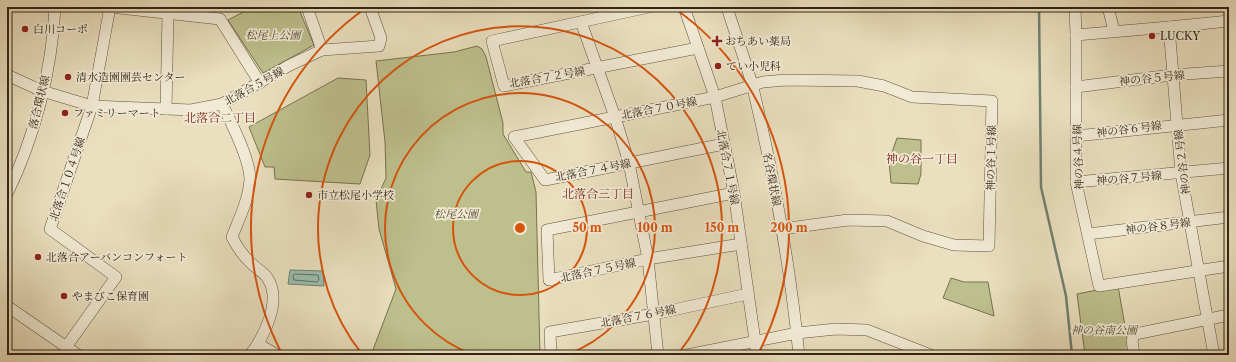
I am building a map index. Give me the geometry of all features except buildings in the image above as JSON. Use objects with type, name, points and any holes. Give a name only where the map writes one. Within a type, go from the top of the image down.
[{"type":"street","name":"落合環状線","points":[[7,194],[27,147],[42,91],[55,7]]},
{"type":"street","points":[[92,106],[110,7],[220,19],[260,83]]},
{"type":"street","points":[[307,7],[322,50],[379,46],[381,38],[370,7]]},
{"type":"street","name":"北落合７２号線","points":[[649,7],[492,41],[504,86],[698,48]]},
{"type":"street","points":[[684,7],[715,97]]},
{"type":"street","name":"名谷環状線","points":[[727,7],[752,87],[771,173],[782,229],[799,355]]},
{"type":"street","name":"神の谷４号線","points":[[1075,7],[1076,182],[1099,286],[1229,266]]},
{"type":"street","points":[[1108,7],[1114,31]]},
{"type":"street","points":[[166,109],[168,14]]},
{"type":"street","points":[[1076,35],[1229,21]]},
{"type":"street","points":[[581,22],[615,117]]},
{"type":"street","name":"神の谷２号線","points":[[1169,27],[1181,173],[1214,355]]},
{"type":"street","name":"北落合５号線","points":[[7,76],[42,91],[92,106],[191,110],[222,104],[290,65],[322,50]]},
{"type":"street","name":"神の谷５号線","points":[[1076,87],[1172,75],[1229,71]]},
{"type":"street","name":"神の谷１号線","points":[[752,87],[763,82],[786,80],[858,81],[884,86],[912,96],[992,101],[989,246],[954,245],[923,236],[887,221],[848,220],[782,229]]},
{"type":"street","name":"北落合７０号線","points":[[658,355],[648,259],[629,163],[615,117],[715,97],[752,87]]},
{"type":"street","name":"北落合７１号線","points":[[715,97],[734,193],[757,355]]},
{"type":"street","points":[[222,104],[241,147],[250,178],[246,199],[232,237],[238,248],[251,263],[268,278],[275,294],[274,306],[258,344],[250,355]]},
{"type":"street","name":"北落合１０４号線","points":[[66,347],[116,277],[50,229],[92,106]]},
{"type":"street","name":"北落合７４号線","points":[[615,117],[514,137],[545,180],[724,144]]},
{"type":"street","name":"神の谷６号線","points":[[1076,136],[1177,124],[1229,120]]},
{"type":"street","name":"神の谷７号線","points":[[1076,182],[1229,168]]},
{"type":"street","name":"北落合７５号線","points":[[734,193],[547,230],[549,280],[648,259],[741,244]]},
{"type":"street","name":"神の谷８号線","points":[[1088,234],[1229,217]]},
{"type":"street","name":"北落合７６号線","points":[[551,355],[550,332],[654,314],[748,294]]},
{"type":"street","points":[[7,306],[78,355]]},
{"type":"street","points":[[1134,355],[1132,340],[1135,334],[1229,315]]},
{"type":"street","points":[[687,355],[797,333],[836,330],[867,330],[931,355]]},
{"type":"street","points":[[258,344],[277,355]]},
{"type":"green space","name":"松尾上公園","points":[[253,7],[298,7],[314,45],[263,73],[228,20]]},
{"type":"green space","name":"松尾公園","points":[[477,46],[482,49],[486,57],[503,123],[503,134],[526,172],[531,172],[536,192],[540,355],[371,355],[396,289],[379,229],[376,200],[386,178],[385,142],[376,61],[454,52]]},
{"type":"green space","points":[[338,78],[366,80],[370,155],[360,184],[275,179],[274,167],[265,167],[249,127]]},
{"type":"green space","points":[[897,138],[921,140],[921,174],[918,184],[891,183],[889,161]]},
{"type":"green space","points":[[951,278],[964,282],[988,282],[994,316],[943,298]]},
{"type":"green space","name":"神の谷南公園","points":[[1118,286],[1130,355],[1085,355],[1077,294]]},
{"type":"water","points":[[290,270],[323,271],[324,286],[288,284]]},
{"type":"waterway","points":[[1039,7],[1041,187],[1066,296],[1072,355]]},
{"type":"place","name":"白川コーポ","points":[[25,29]]},
{"type":"place","name":"LUCKY","points":[[1152,36]]},
{"type":"place","name":"おちあい薬局","points":[[717,41]]},
{"type":"place","name":"てい小児科","points":[[718,66]]},
{"type":"place","name":"清水造園園芸センター","points":[[68,77]]},
{"type":"place","name":"ファミリーマート","points":[[65,113]]},
{"type":"place","name":"市立松尾小学校","points":[[309,195]]},
{"type":"place","name":"北落合アーバンコンフォート","points":[[38,257]]},
{"type":"place","name":"やまびこ保育園","points":[[64,296]]},
{"type":"district","name":"北落合二丁目","points":[[220,118]]},
{"type":"district","name":"神の谷一丁目","points":[[922,159]]},
{"type":"district","name":"北落合三丁目","points":[[598,194]]}]
